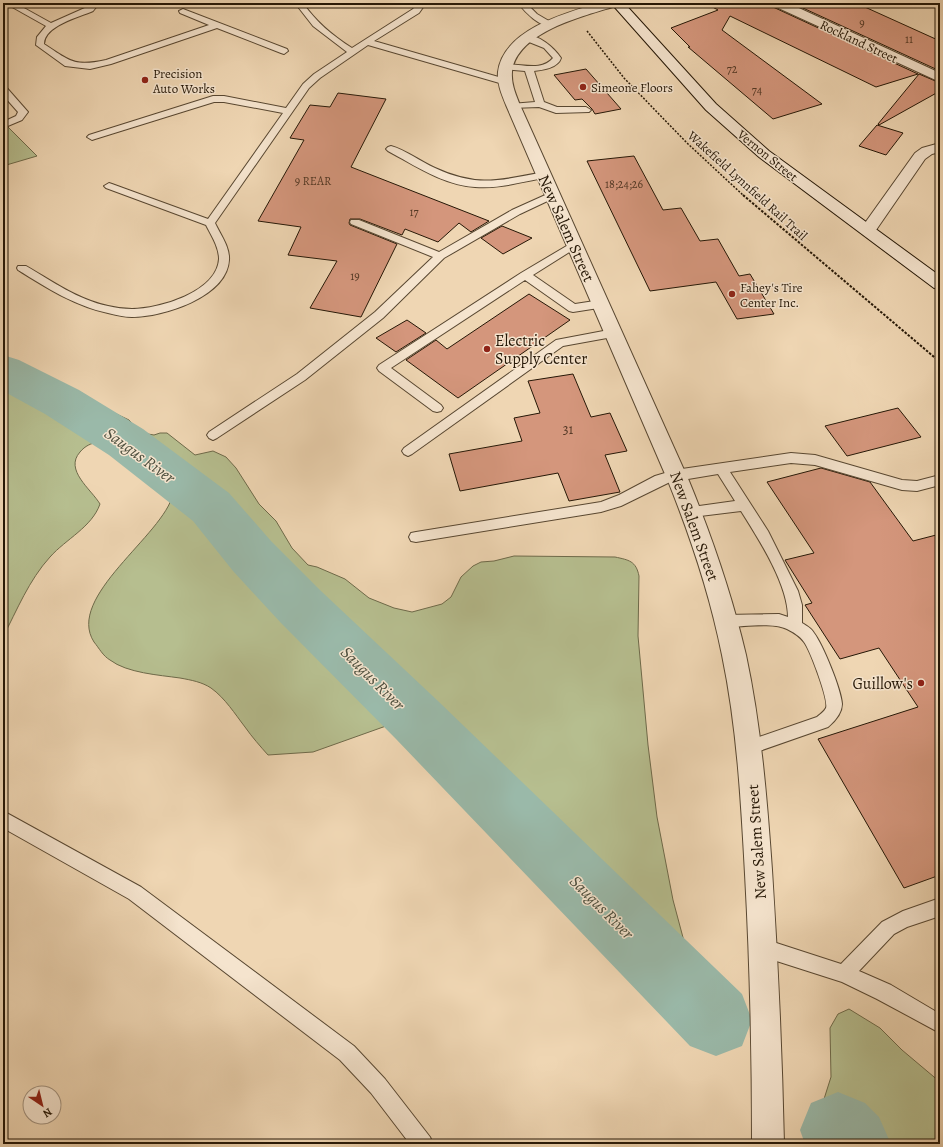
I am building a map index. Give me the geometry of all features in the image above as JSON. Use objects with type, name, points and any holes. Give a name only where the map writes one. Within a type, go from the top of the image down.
[{"type":"street","points":[[506,75],[512,54],[527,38],[550,24],[574,14],[612,3]]},
{"type":"street","name":"Vernon Street","points":[[617,3],[711,107],[764,154],[940,284]]},
{"type":"street","name":"Rockland Street","points":[[778,3],[940,78]]},
{"type":"street","name":"New Salem Street","points":[[506,75],[514,106],[692,512],[718,590],[726,621],[744,710],[757,839],[764,948],[768,1144]]},
{"type":"street","points":[[868,230],[920,156],[927,151],[940,147]]},
{"type":"lane","points":[[9,3],[51,26]]},
{"type":"lane","points":[[90,3],[93,6],[90,10],[51,26],[40,39],[39,43],[42,47],[68,64],[90,66],[108,62],[217,25]]},
{"type":"lane","points":[[299,3],[307,16],[326,34],[352,52]]},
{"type":"lane","points":[[210,223],[310,81],[416,11],[422,3]]},
{"type":"lane","points":[[522,3],[534,16],[550,24]]},
{"type":"lane","points":[[183,11],[284,51]]},
{"type":"lane","points":[[367,42],[506,75],[552,64],[557,59],[549,47],[527,38]]},
{"type":"lane","points":[[529,69],[540,104]]},
{"type":"lane","points":[[3,89],[24,112],[19,118],[3,125]]},
{"type":"lane","points":[[92,137],[214,99],[224,99],[289,111]]},
{"type":"lane","points":[[514,106],[540,104],[556,110],[586,110]]},
{"type":"lane","points":[[391,149],[450,178],[469,184],[491,184],[544,175]]},
{"type":"lane","points":[[22,268],[75,298],[108,309],[132,313],[164,308],[196,296],[215,281],[220,273],[224,261],[222,251],[210,223],[109,186]]},
{"type":"lane","points":[[213,435],[301,377],[367,325],[390,305],[440,256],[516,212],[552,195]]},
{"type":"lane","points":[[355,222],[440,256]]},
{"type":"lane","points":[[437,408],[383,368],[575,244]]},
{"type":"lane","points":[[525,275],[573,308],[602,304]]},
{"type":"lane","points":[[408,451],[560,343],[614,333]]},
{"type":"lane","points":[[416,538],[601,507],[620,501],[662,479],[677,475],[787,459],[800,458],[815,460],[902,485],[917,486],[940,480]]},
{"type":"lane","points":[[721,469],[763,535],[791,591],[795,605],[795,626]]},
{"type":"lane","points":[[692,512],[744,505]]},
{"type":"lane","points":[[726,621],[779,620],[802,630],[813,642],[832,695],[833,708],[829,716],[822,722],[748,748]]},
{"type":"lane","points":[[3,819],[135,893],[347,1053],[378,1086],[422,1144]]},
{"type":"lane","points":[[844,974],[888,928],[903,920],[940,907]]},
{"type":"lane","points":[[764,948],[844,974],[884,992],[940,1024]]},
{"type":"path","name":"Wakefield Lynnfield Rail Trail","points":[[574,14],[624,78],[687,144],[753,204],[940,362]]},
{"type":"green space","points":[[3,122],[37,156],[3,166]]},
{"type":"green space","points":[[3,359],[129,420],[142,433],[154,435],[167,433],[195,455],[213,451],[226,457],[236,468],[259,504],[276,521],[292,548],[308,565],[317,567],[345,579],[369,598],[394,608],[412,612],[442,604],[451,597],[461,577],[473,566],[481,562],[494,561],[514,556],[615,557],[628,560],[634,564],[639,576],[638,636],[648,745],[657,817],[673,900],[689,960],[705,1000],[708,1021],[585,905],[417,737],[401,725],[386,726],[313,752],[268,755],[225,701],[211,688],[192,680],[134,671],[117,664],[105,656],[94,642],[89,624],[93,606],[104,586],[119,566],[153,528],[166,510],[173,494],[163,480],[147,478],[120,459],[113,450],[99,442],[88,445],[80,452],[76,459],[75,466],[85,486],[100,504],[96,512],[85,526],[56,550],[36,575],[3,637]]},
{"type":"green space","points":[[849,1009],[880,1028],[902,1050],[940,1082],[940,1144],[831,1144],[823,1116],[824,1099],[831,1077],[830,1028],[838,1014]]},
{"type":"building","points":[[705,3],[771,3],[773,7],[918,74],[876,87],[730,16],[722,30],[822,104],[773,119],[688,47],[690,47],[671,28],[718,10]]},
{"type":"building","points":[[792,3],[856,3],[940,41],[940,71]]},
{"type":"building","name":"Simeone Floors","points":[[586,69],[621,109],[595,114],[582,99],[575,100],[554,75]]},
{"type":"building","points":[[919,74],[940,83],[940,91],[879,125],[878,124]]},
{"type":"building","points":[[338,93],[386,99],[351,167],[489,221],[471,232],[459,223],[438,242],[405,229],[402,235],[360,219],[350,219],[350,225],[397,244],[361,317],[310,308],[337,261],[288,255],[301,227],[258,221],[304,140],[290,138],[310,105],[330,107]]},
{"type":"building","points":[[877,125],[903,133],[886,155],[859,146]]},
{"type":"building","points":[[634,156],[663,210],[681,208],[700,241],[718,239],[739,276],[750,274],[774,314],[737,319],[716,282],[650,291],[587,161]]},
{"type":"building","points":[[502,226],[532,238],[503,254],[481,238]]},
{"type":"building","name":"Electric Supply Center","points":[[529,294],[570,320],[458,398],[406,360],[436,340],[447,349]]},
{"type":"building","points":[[407,320],[426,333],[396,352],[376,338]]},
{"type":"building","points":[[573,374],[591,417],[610,413],[627,451],[605,455],[620,492],[569,501],[558,473],[460,491],[449,454],[522,441],[514,418],[540,413],[528,381]]},
{"type":"building","points":[[898,408],[921,437],[847,456],[825,426]]},
{"type":"building","name":"Guillow's","points":[[821,468],[870,482],[913,541],[940,534],[940,875],[904,888],[818,739],[918,707],[879,648],[840,659],[805,605],[812,603],[785,560],[814,553],[767,482]]},
{"type":"waterway","name":"Saugus River","points":[[3,371],[62,402],[126,442],[211,507],[252,556],[301,607],[417,720],[716,1020]]},
{"type":"waterway","name":"Saugus River","points":[[838,1130],[852,1144]]},
{"type":"place","name":"Precision Auto Works","points":[[145,80]]},
{"type":"place","name":"Simeone Floors","points":[[583,87]]},
{"type":"place","name":"Fahey's Tire Center Inc.","points":[[732,294]]},
{"type":"place","name":"Electric Supply Center","points":[[487,349]]},
{"type":"place","name":"Guillow's","points":[[921,683]]}]
